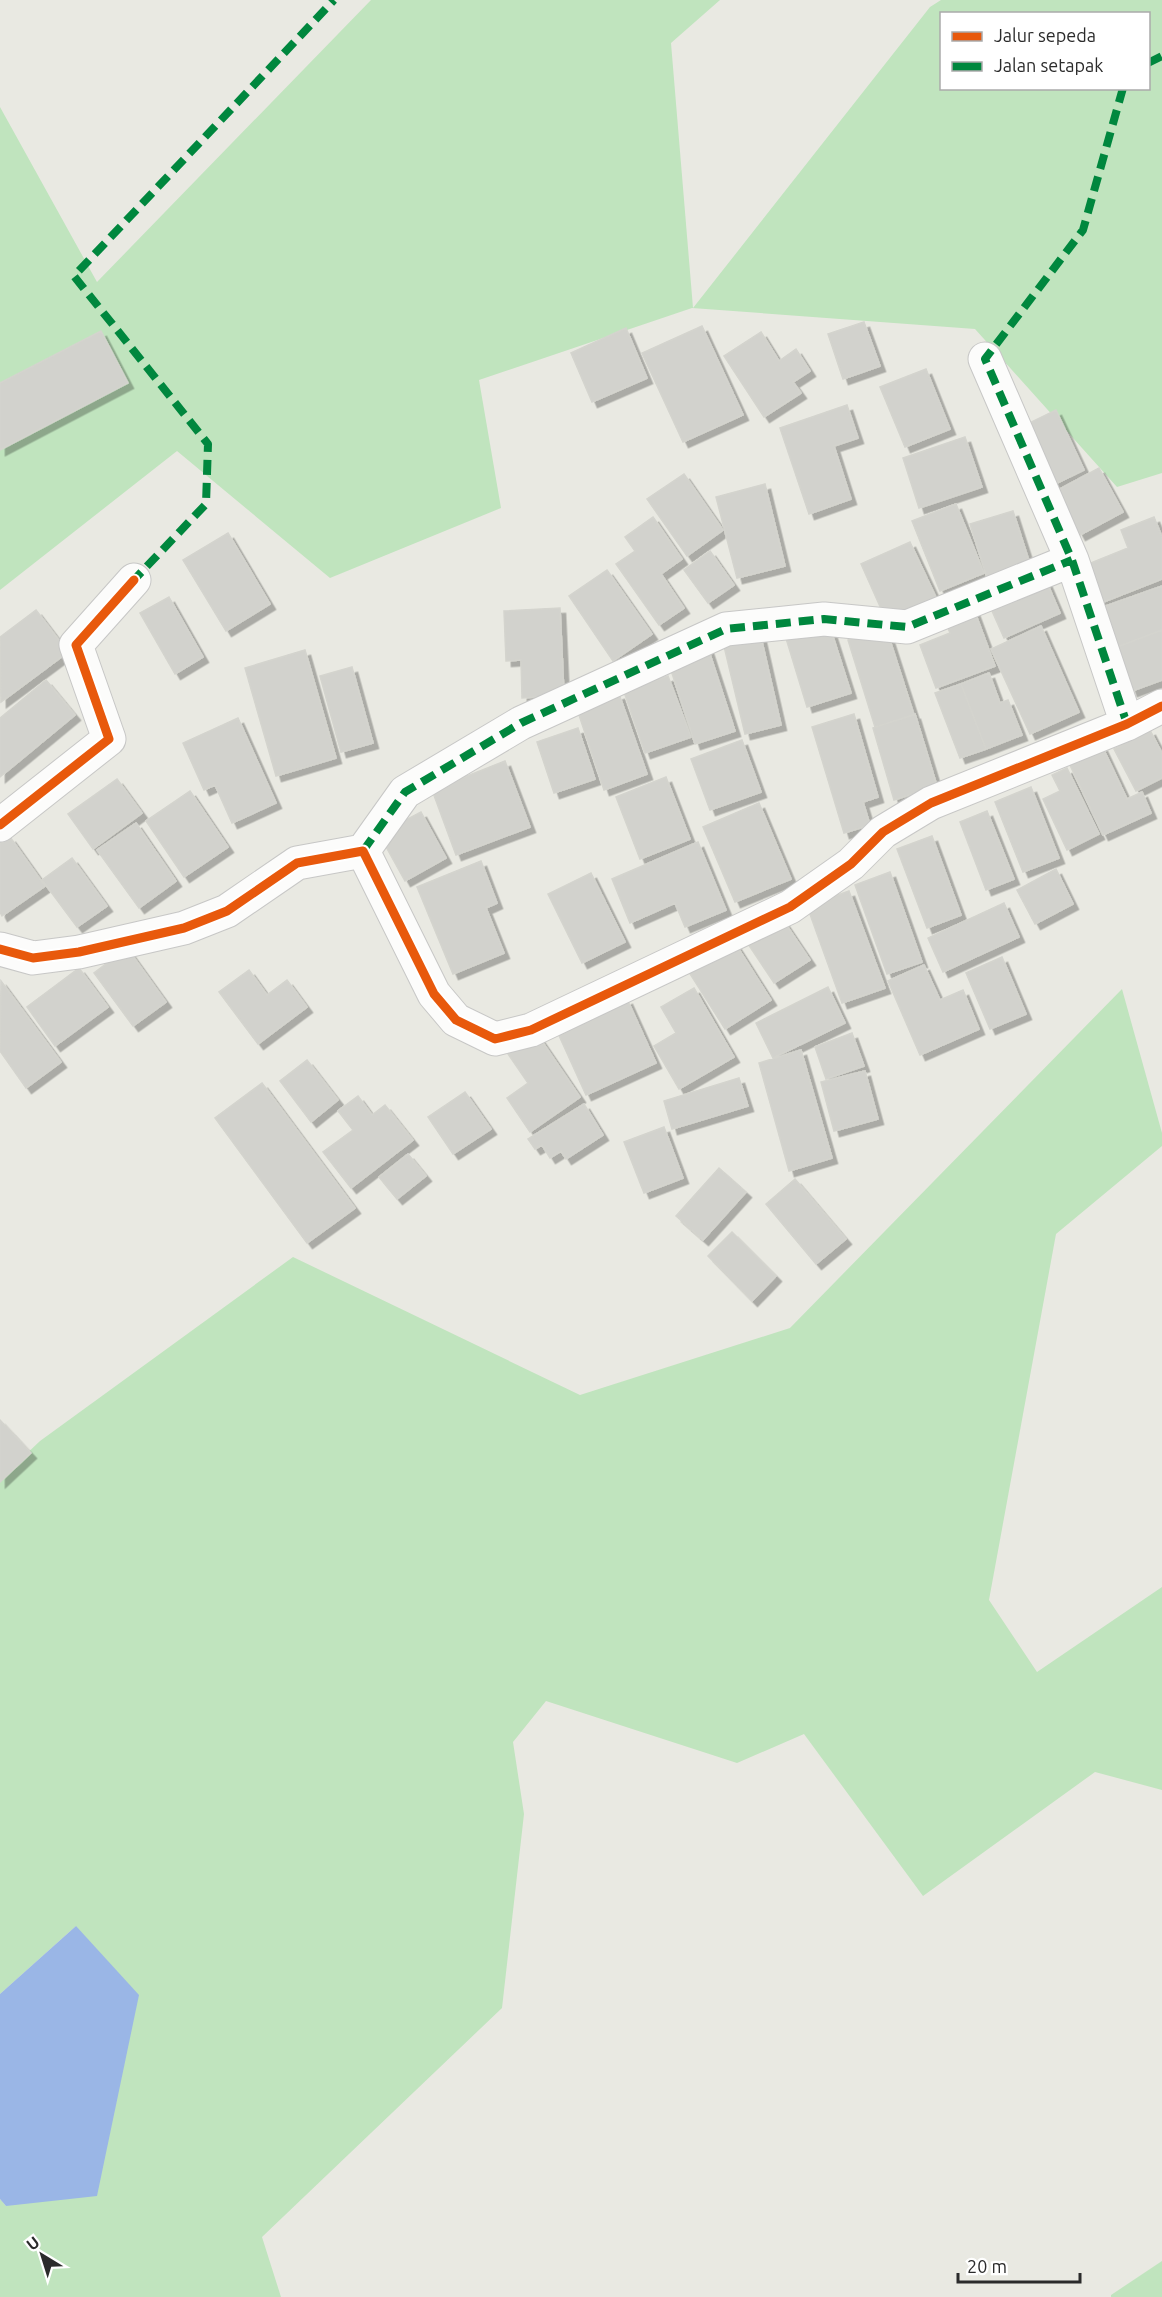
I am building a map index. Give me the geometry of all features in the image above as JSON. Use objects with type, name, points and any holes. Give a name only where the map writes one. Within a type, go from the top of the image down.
[{"type":"street","points":[[985,358],[1072,560],[1127,724]]},
{"type":"street","points":[[0,949],[33,958],[80,952],[184,928],[226,911],[297,863],[363,851],[405,792],[521,723],[726,628],[824,619],[908,627],[1072,560]]},
{"type":"street","points":[[0,825],[109,740],[76,645],[134,580]]},
{"type":"street","points":[[363,851],[435,994],[456,1020],[495,1039],[531,1030],[790,907],[852,864],[883,832],[931,803],[1127,724],[1162,706]]},
{"type":"green space","points":[[371,0],[720,0],[671,43],[693,308],[930,7],[941,0],[1162,0],[1162,473],[1117,487],[975,329],[692,308],[479,380],[501,508],[330,578],[177,451],[0,590],[0,107],[97,282]]},
{"type":"green space","points":[[1122,989],[1162,1133],[1162,1146],[1056,1234],[989,1600],[1037,1672],[1162,1587],[1162,1790],[1095,1772],[923,1896],[804,1734],[737,1763],[546,1701],[513,1742],[524,1814],[502,2008],[262,2237],[281,2297],[0,2297],[0,2199],[6,2206],[76,1926],[0,1994],[0,1479],[40,1441],[293,1257],[580,1395],[790,1328]]},
{"type":"green space","points":[[1162,2261],[1162,2297],[1111,2297],[1111,2295]]},
{"type":"water","points":[[76,1926],[139,1995],[97,2196],[6,2206],[0,2199],[0,1994]]},
{"type":"building","points":[[864,322],[880,366],[843,379],[828,334]]},
{"type":"building","points":[[702,326],[743,415],[683,442],[642,353]]},
{"type":"building","points":[[626,328],[647,378],[592,402],[571,353]]},
{"type":"building","points":[[101,331],[128,383],[0,450],[0,383]]},
{"type":"building","points":[[761,332],[779,361],[796,349],[810,371],[793,382],[801,393],[764,417],[724,356]]},
{"type":"building","points":[[926,369],[950,429],[905,447],[880,387]]},
{"type":"building","points":[[847,405],[858,438],[834,446],[851,499],[809,514],[780,428]]},
{"type":"building","points":[[1056,410],[1084,470],[1045,489],[1017,429]]},
{"type":"building","points":[[965,437],[982,487],[919,508],[903,458]]},
{"type":"building","points":[[1099,468],[1123,512],[1080,535],[1056,491]]},
{"type":"building","points":[[684,474],[723,530],[687,556],[647,499]]},
{"type":"building","points":[[765,484],[785,566],[737,578],[716,497]]},
{"type":"building","points":[[956,504],[984,573],[940,591],[912,521]]},
{"type":"building","points":[[1013,511],[1030,564],[987,578],[970,524]]},
{"type":"building","points":[[653,517],[682,559],[661,574],[684,608],[659,625],[616,564],[635,551],[625,537]]},
{"type":"building","points":[[1154,517],[1162,537],[1162,579],[1101,603],[1086,565],[1128,548],[1121,530]]},
{"type":"building","points":[[228,533],[270,604],[226,631],[183,560]]},
{"type":"building","points":[[910,542],[940,606],[887,622],[861,564]]},
{"type":"building","points":[[710,551],[734,585],[708,603],[684,570]]},
{"type":"building","points":[[607,570],[652,634],[613,661],[569,596]]},
{"type":"building","points":[[1045,578],[1060,613],[1004,638],[989,604]]},
{"type":"building","points":[[1162,586],[1162,630],[1117,647],[1103,607]]},
{"type":"building","points":[[169,597],[203,657],[175,674],[140,613]]},
{"type":"building","points":[[973,607],[995,666],[936,688],[920,645],[950,633],[944,618]]},
{"type":"building","points":[[560,608],[564,695],[522,698],[521,660],[506,661],[504,611]]},
{"type":"building","points":[[36,610],[68,652],[1,702],[0,637]]},
{"type":"building","points":[[828,621],[851,693],[807,707],[785,635]]},
{"type":"building","points":[[1041,626],[1079,712],[1030,734],[991,649]]},
{"type":"building","points":[[886,628],[914,715],[875,727],[848,640]]},
{"type":"building","points":[[1162,630],[1162,680],[1132,691],[1117,647]]},
{"type":"building","points":[[760,633],[781,725],[745,734],[723,642]]},
{"type":"building","points":[[707,645],[735,731],[695,744],[667,658]]},
{"type":"building","points":[[305,650],[336,758],[276,776],[245,668]]},
{"type":"building","points":[[352,667],[373,743],[341,752],[320,676]]},
{"type":"building","points":[[989,673],[1000,703],[1008,700],[1022,735],[986,749],[961,684]]},
{"type":"building","points":[[668,676],[691,737],[645,753],[624,692]]},
{"type":"building","points":[[46,680],[75,715],[0,777],[0,718]]},
{"type":"building","points":[[961,684],[986,749],[960,758],[935,693]]},
{"type":"building","points":[[619,694],[647,774],[604,790],[577,709]]},
{"type":"building","points":[[854,714],[878,797],[863,802],[870,825],[844,833],[812,727]]},
{"type":"building","points":[[915,714],[937,786],[894,800],[873,728]]},
{"type":"building","points":[[238,718],[276,803],[232,823],[215,785],[204,790],[183,743]]},
{"type":"building","points":[[578,728],[595,779],[554,793],[537,742]]},
{"type":"building","points":[[1150,730],[1162,753],[1162,778],[1136,791],[1114,749]]},
{"type":"building","points":[[742,740],[761,792],[710,810],[691,759]]},
{"type":"building","points":[[1102,746],[1127,799],[1142,792],[1151,813],[1103,835],[1069,763]]},
{"type":"building","points":[[505,761],[530,827],[456,855],[432,790]]},
{"type":"building","points":[[1067,768],[1099,834],[1067,850],[1043,799],[1060,791],[1052,775]]},
{"type":"building","points":[[666,777],[690,839],[640,859],[616,797]]},
{"type":"building","points":[[117,779],[142,813],[93,849],[68,814]]},
{"type":"building","points":[[1031,787],[1059,858],[1023,872],[995,802]]},
{"type":"building","points":[[190,791],[228,847],[184,877],[146,821]]},
{"type":"building","points":[[759,803],[791,879],[735,902],[703,827]]},
{"type":"building","points":[[987,811],[1014,879],[986,890],[960,822]]},
{"type":"building","points":[[421,812],[446,858],[405,881],[379,834]]},
{"type":"building","points":[[136,823],[176,881],[139,908],[97,850]]},
{"type":"building","points":[[932,836],[961,915],[927,928],[897,849]]},
{"type":"building","points":[[10,837],[45,886],[2,916],[0,912],[0,843]]},
{"type":"building","points":[[698,842],[726,910],[685,927],[675,903],[630,923],[612,879]]},
{"type":"building","points":[[72,858],[107,906],[77,927],[42,880]]},
{"type":"building","points":[[481,861],[497,903],[486,908],[504,953],[453,974],[417,887]]},
{"type":"building","points":[[1056,869],[1073,904],[1035,924],[1017,890]]},
{"type":"building","points":[[890,872],[922,962],[887,974],[855,885]]},
{"type":"building","points":[[591,873],[625,942],[582,963],[548,894]]},
{"type":"building","points":[[849,891],[885,988],[842,1003],[807,906]]},
{"type":"building","points":[[1004,903],[1019,937],[943,972],[928,938]]},
{"type":"building","points":[[781,917],[810,960],[774,983],[746,941]]},
{"type":"building","points":[[733,940],[771,1000],[725,1029],[687,969]]},
{"type":"building","points":[[127,948],[166,1002],[133,1026],[94,973]]},
{"type":"building","points":[[1002,957],[1026,1014],[990,1029],[966,973]]},
{"type":"building","points":[[924,965],[940,1000],[963,990],[979,1029],[920,1055],[888,981]]},
{"type":"building","points":[[79,968],[108,1007],[55,1046],[27,1007]]},
{"type":"building","points":[[249,970],[267,995],[287,980],[307,1007],[258,1044],[219,992]]},
{"type":"building","points":[[1,981],[61,1062],[26,1088],[0,1051]]},
{"type":"building","points":[[828,987],[845,1023],[773,1058],[756,1023]]},
{"type":"building","points":[[694,988],[734,1057],[679,1089],[654,1046],[676,1033],[661,1007]]},
{"type":"building","points":[[627,999],[656,1063],[586,1095],[557,1031]]},
{"type":"building","points":[[852,1033],[864,1066],[826,1079],[815,1047]]},
{"type":"building","points":[[537,1034],[580,1097],[530,1132],[507,1098],[528,1083],[508,1054]]},
{"type":"building","points":[[801,1050],[832,1158],[789,1171],[759,1063]]},
{"type":"building","points":[[307,1060],[338,1100],[311,1122],[280,1081]]},
{"type":"building","points":[[865,1071],[878,1119],[834,1131],[821,1082]]},
{"type":"building","points":[[739,1078],[748,1106],[672,1129],[664,1101]]},
{"type":"building","points":[[262,1083],[355,1208],[307,1243],[215,1118]]},
{"type":"building","points":[[465,1092],[491,1129],[453,1154],[428,1117]]},
{"type":"building","points":[[358,1096],[372,1115],[385,1105],[413,1140],[351,1188],[323,1152],[353,1130],[338,1111]]},
{"type":"building","points":[[584,1104],[603,1135],[566,1159],[561,1151],[550,1158],[542,1145],[535,1149],[528,1139]]},
{"type":"building","points":[[664,1127],[683,1178],[644,1193],[624,1142]]},
{"type":"building","points":[[408,1154],[426,1176],[397,1199],[379,1177]]},
{"type":"building","points":[[719,1168],[746,1192],[703,1240],[676,1216]]},
{"type":"building","points":[[795,1179],[846,1239],[816,1264],[766,1204]]},
{"type":"building","points":[[732,1232],[776,1276],[752,1301],[708,1256]]},
{"type":"building","points":[[0,1420],[31,1453],[0,1482]]},
{"type":"marked path","points":[[131,583],[206,504],[208,444],[74,276],[334,0]]},
{"type":"marked path","points":[[1150,62],[1162,56]]},
{"type":"marked path","points":[[1122,90],[1083,230],[985,359],[1072,560],[1127,724]]},
{"type":"marked path","points":[[363,851],[405,792],[521,723],[726,629],[824,619],[907,627],[1072,560]]},
{"type":"cycle path","points":[[0,825],[109,739],[76,645],[134,580]]},
{"type":"cycle path","points":[[0,949],[33,958],[79,952],[184,928],[227,911],[297,863],[363,851],[434,994],[456,1020],[495,1039],[531,1030],[790,907],[851,864],[883,832],[931,803],[1127,724],[1162,706]]}]
